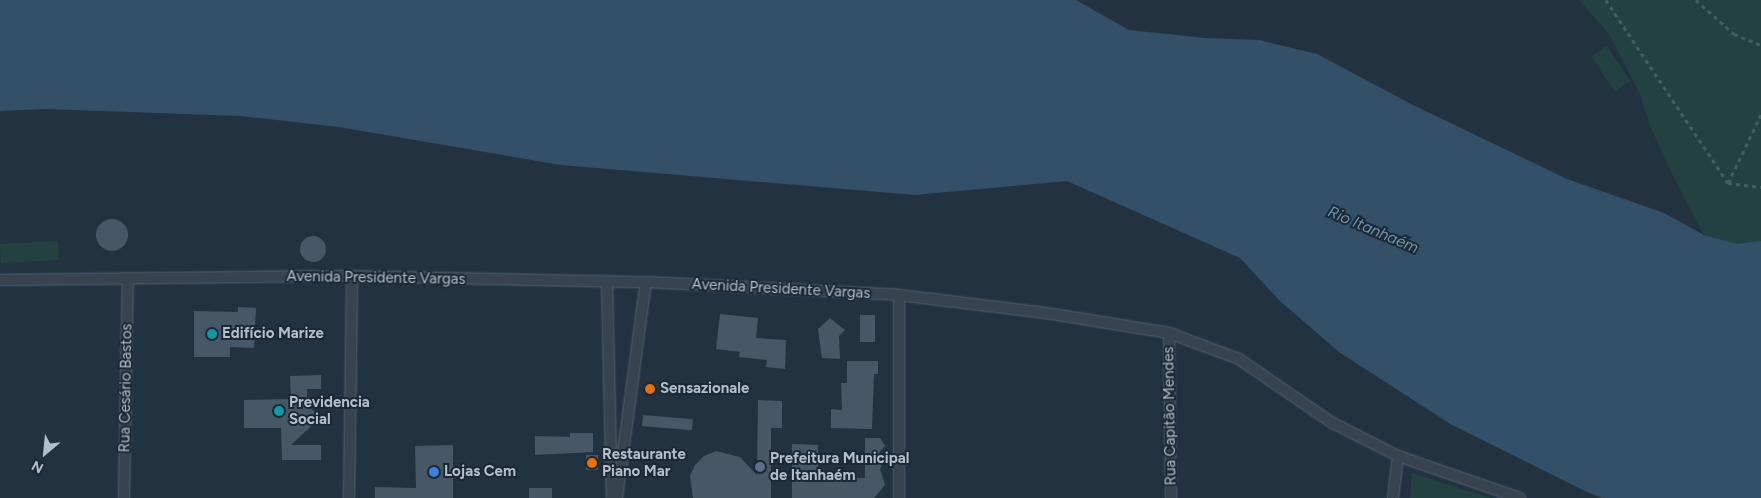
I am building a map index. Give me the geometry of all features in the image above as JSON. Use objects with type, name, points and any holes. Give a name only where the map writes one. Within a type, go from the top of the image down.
[{"type":"street","name":"Avenida Presidente Vargas","points":[[0,280],[352,276],[646,282],[899,295],[1169,333],[1239,358],[1332,422],[1398,456],[1520,498]]},
{"type":"street","points":[[349,498],[352,276]]},
{"type":"street","name":"Rua Cesário Bastos","points":[[124,498],[128,278]]},
{"type":"street","points":[[607,282],[612,498]]},
{"type":"street","points":[[617,498],[646,282]]},
{"type":"street","points":[[899,295],[899,498]]},
{"type":"street","name":"Rua Capitão Mendes","points":[[1169,333],[1171,498]]},
{"type":"street","points":[[1394,498],[1398,456]]},
{"type":"path","points":[[1606,0],[1728,183],[1761,187]]},
{"type":"path","points":[[1696,0],[1734,34],[1761,45]]},
{"type":"path","points":[[1728,183],[1761,114]]},
{"type":"green space","points":[[1579,0],[1761,0],[1761,241],[1737,244],[1704,235],[1674,178],[1650,126],[1641,97],[1609,34]]},
{"type":"green space","points":[[1607,46],[1630,81],[1615,91],[1591,57]]},
{"type":"green space","points":[[58,241],[59,260],[1,263],[0,244]]},
{"type":"green space","points":[[1412,473],[1491,498],[1410,498]]},
{"type":"water","name":"Rio Itanhaém","points":[[0,0],[1076,0],[1129,30],[1205,38],[1259,40],[1317,54],[1413,105],[1567,179],[1664,213],[1704,235],[1737,244],[1761,241],[1761,498],[1602,498],[1585,491],[1452,425],[1339,352],[1280,301],[1240,258],[1067,181],[915,195],[561,165],[339,127],[240,116],[45,109],[0,111]]},
{"type":"building","points":[[112,219],[118,220],[123,224],[127,229],[127,241],[123,246],[118,250],[112,251],[106,250],[101,246],[97,241],[96,235],[97,229],[101,224],[106,220]]},
{"type":"building","points":[[313,236],[322,240],[326,249],[322,258],[313,262],[304,258],[300,249],[304,240]]},
{"type":"building","name":"Edifício Marize","points":[[238,307],[256,308],[254,348],[230,347],[230,357],[194,357],[194,311],[238,312]]},
{"type":"building","points":[[720,314],[758,318],[756,338],[786,340],[785,369],[766,367],[767,360],[739,357],[740,352],[716,349]]},
{"type":"building","points":[[860,315],[875,315],[875,342],[860,342]]},
{"type":"building","points":[[830,318],[845,330],[839,336],[840,359],[822,358],[818,329]]},
{"type":"building","points":[[847,361],[878,361],[878,374],[874,374],[872,429],[831,428],[831,409],[842,410],[841,383],[847,383]]},
{"type":"building","points":[[321,375],[321,389],[307,389],[307,405],[321,417],[291,445],[321,445],[321,460],[282,460],[281,428],[244,428],[244,400],[291,399],[290,376]]},
{"type":"building","points":[[758,400],[782,401],[782,428],[771,428],[771,498],[693,498],[690,476],[695,465],[704,456],[716,451],[740,457],[757,475]]},
{"type":"building","points":[[643,415],[693,419],[692,430],[642,426]]},
{"type":"building","points":[[570,433],[593,433],[593,452],[535,455],[535,436],[570,437]]},
{"type":"building","points":[[865,438],[880,438],[885,446],[879,453],[885,459],[880,469],[885,485],[874,498],[792,498],[792,444],[818,445],[818,478],[865,478]]},
{"type":"building","name":"Lojas Cem","points":[[453,445],[453,498],[375,498],[375,487],[416,488],[415,446]]},
{"type":"building","name":"Restaurante Piano Mar","points":[[586,455],[598,455],[598,470],[586,470]]},
{"type":"building","points":[[529,488],[552,488],[552,498],[529,498]]},
{"type":"place","name":"Edifício Marize","points":[[212,334]]},
{"type":"place","name":"Sensazionale","points":[[650,389]]},
{"type":"place","name":"Previdencia Social","points":[[279,411]]},
{"type":"place","name":"Restaurante Piano Mar","points":[[592,463]]},
{"type":"place","name":"Prefeitura Municipal de Itanhaém","points":[[760,467]]},
{"type":"place","name":"Lojas Cem","points":[[434,472]]}]
